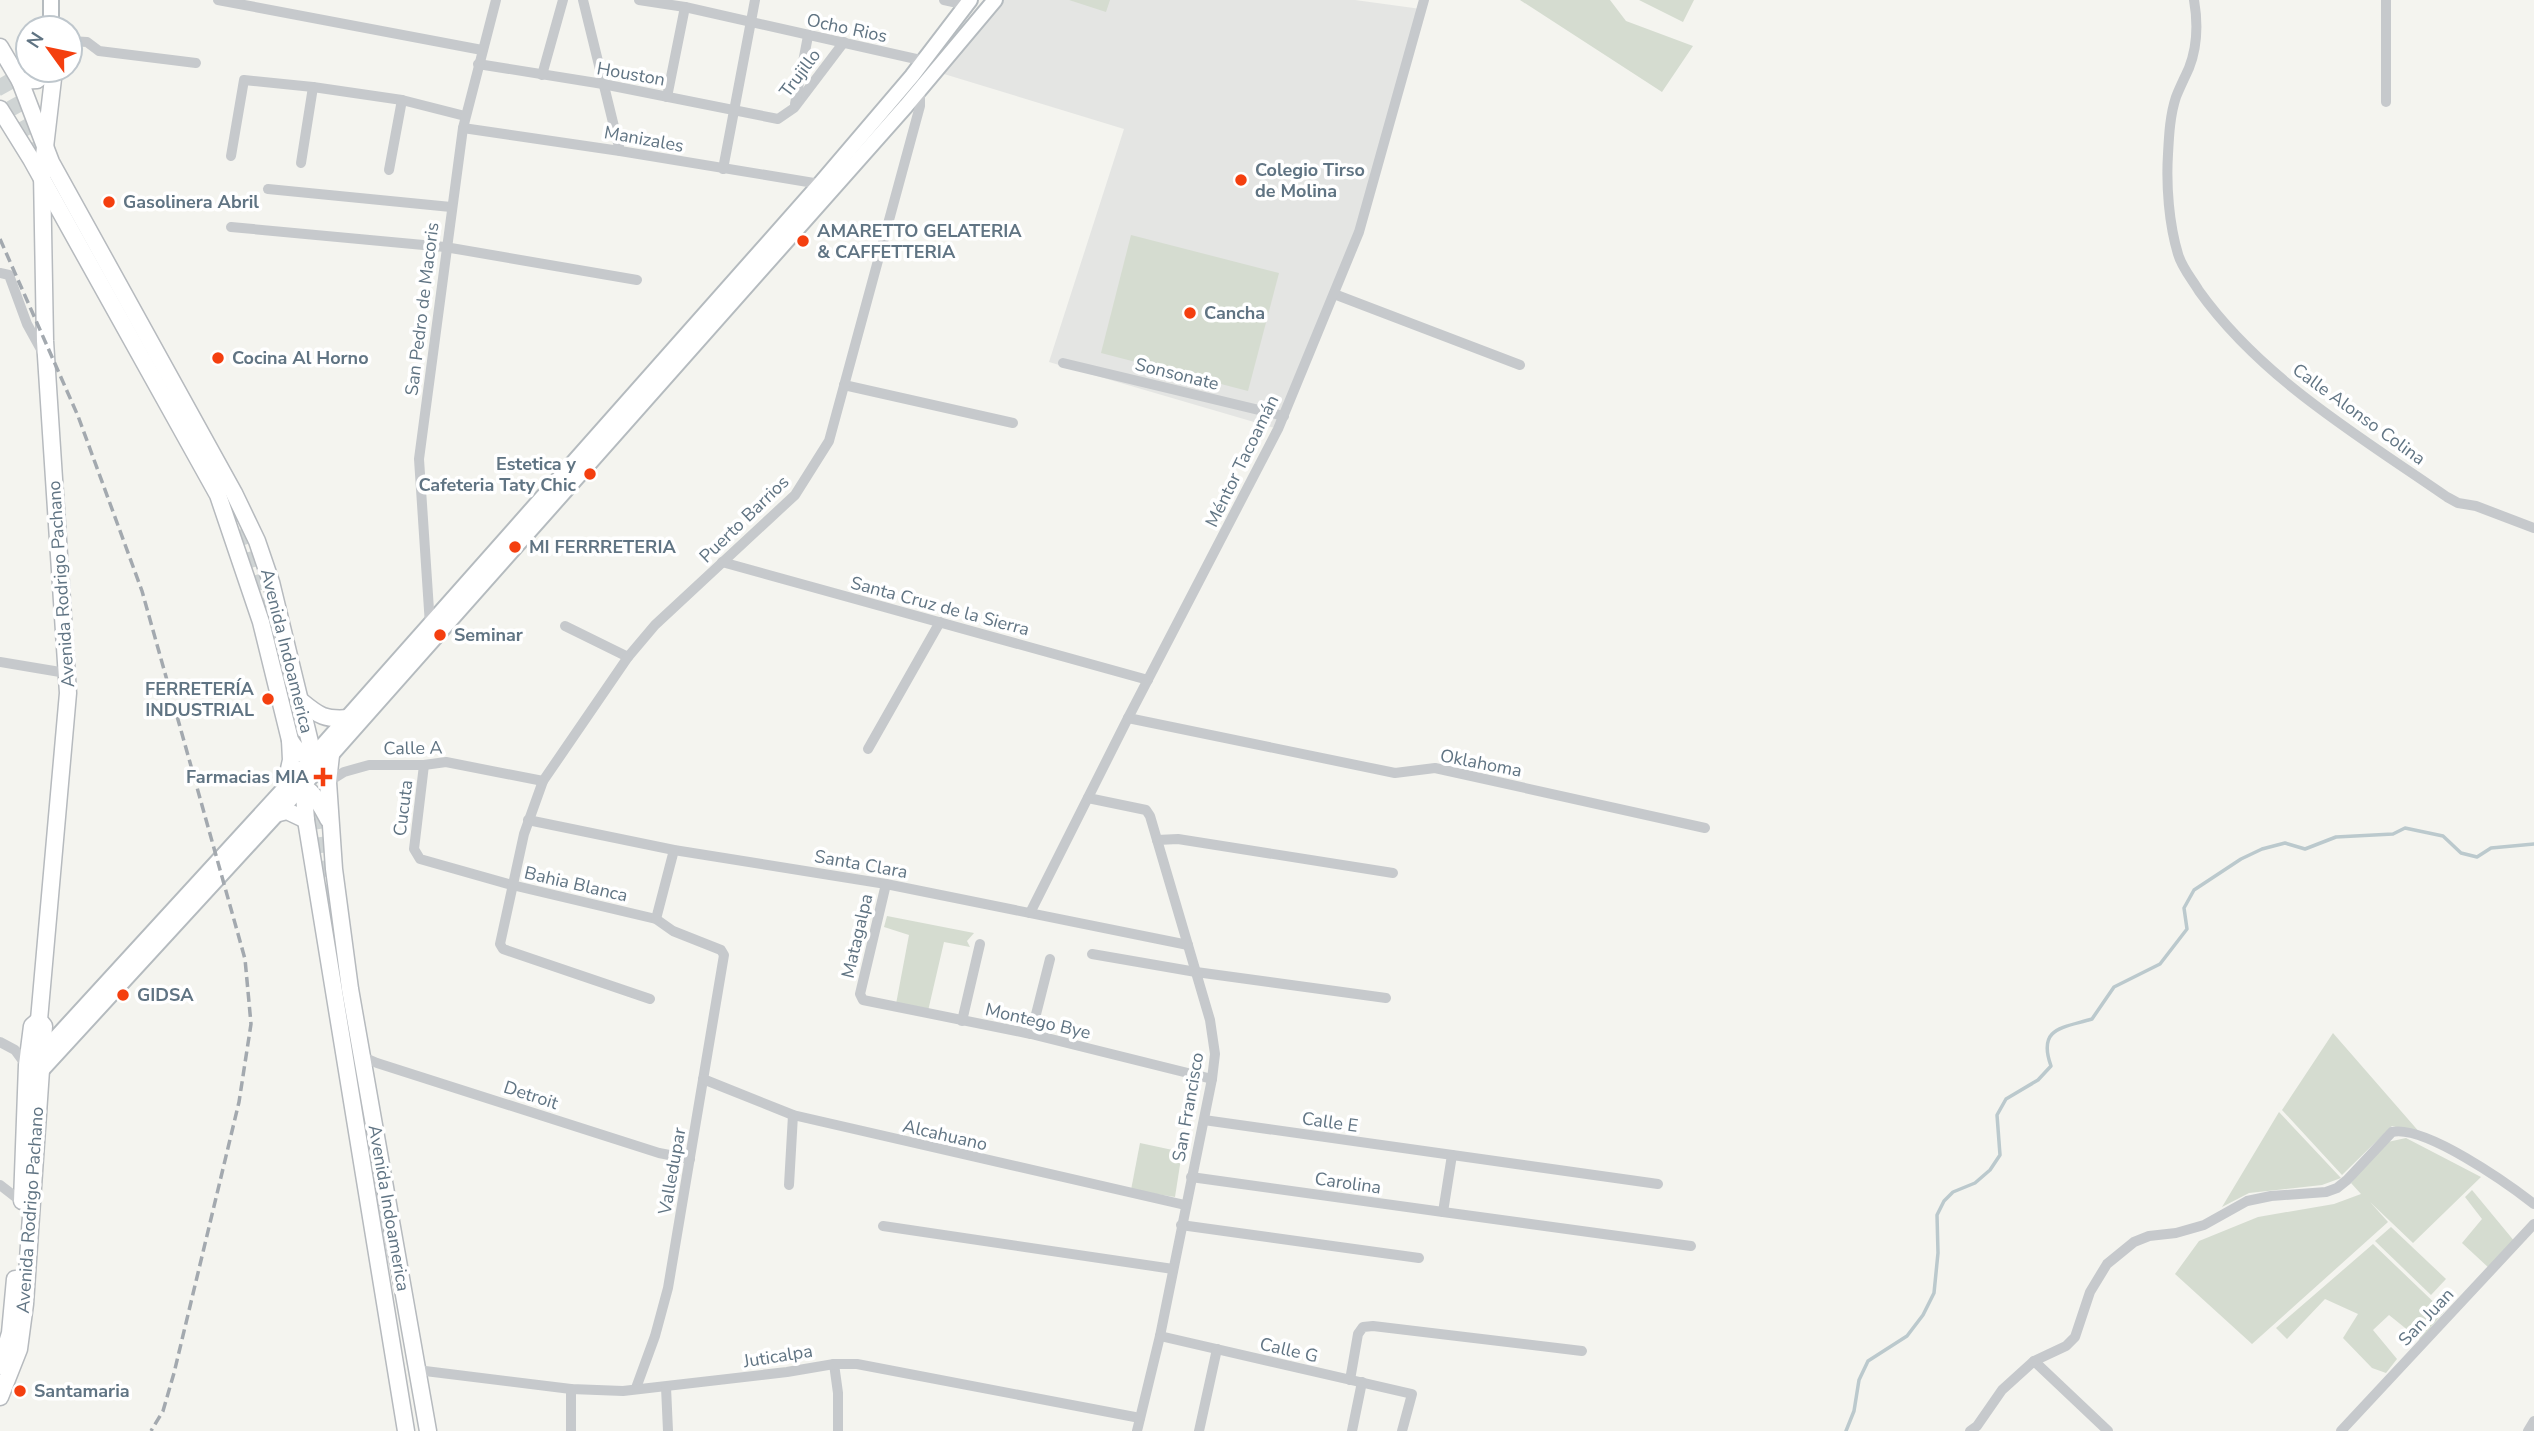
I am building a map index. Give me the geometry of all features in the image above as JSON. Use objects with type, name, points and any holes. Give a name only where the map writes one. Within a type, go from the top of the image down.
[{"type":"main road","name":"Avenida Indoamerica","points":[[0,47],[14,71]]},
{"type":"main road","name":"Avenida Indoamerica","points":[[21,84],[51,162],[234,493],[257,541],[271,582],[315,770],[303,786],[306,820],[406,1431]]},
{"type":"main road","name":"Avenida Rodrigo Pachano","points":[[0,1397],[19,1349],[24,1304],[13,1289],[33,1201],[33,1069],[28,1050],[32,1026],[40,1020],[68,693],[46,357],[49,202],[42,178],[51,84]]},
{"type":"main road","points":[[0,109],[42,178]]},
{"type":"main road","name":"Avenida Indoamerica","points":[[49,202],[218,495],[261,622],[290,740],[315,770]]},
{"type":"main road","points":[[301,701],[329,719],[349,718]]},
{"type":"main road","points":[[285,787],[290,760],[290,740]]},
{"type":"main road","points":[[315,770],[331,755]]},
{"type":"main road","points":[[315,770],[331,755]]},
{"type":"main road","points":[[315,770],[330,824]]},
{"type":"main road","points":[[285,787],[293,784],[303,786]]},
{"type":"main road","name":"Avenida Indoamerica","points":[[303,786],[320,803],[330,824],[350,989],[428,1431]]},
{"type":"main road","points":[[275,814],[287,811],[306,820]]},
{"type":"main road","name":"Avenida Rodrigo Pachano","points":[[0,1366],[10,1333],[33,1069]]},
{"type":"street","points":[[218,0],[482,50]]},
{"type":"street","name":"San Pedro de Macoris","points":[[430,627],[419,459],[445,247],[463,128],[496,0]]},
{"type":"street","points":[[542,75],[563,0]]},
{"type":"street","points":[[583,0],[620,151]]},
{"type":"street","name":"Ocho Rios","points":[[639,0],[685,7],[925,61]]},
{"type":"street","points":[[723,169],[755,0]]},
{"type":"street","points":[[944,0],[969,2]]},
{"type":"street","points":[[331,755],[920,89],[995,0]]},
{"type":"street","name":"Méntor Tacoamán","points":[[1030,913],[1284,416],[1359,232],[1424,0]]},
{"type":"street","name":"Calle Alonso Colina","points":[[2194,0],[2197,42],[2176,96],[2168,156],[2170,211],[2178,256],[2186,271],[2218,317],[2303,396],[2447,497],[2534,528]]},
{"type":"street","points":[[2386,0],[2386,102]]},
{"type":"street","points":[[0,1042],[28,1050],[285,787],[315,770],[349,718],[820,184],[925,61],[969,2]]},
{"type":"street","points":[[667,97],[685,7]]},
{"type":"street","points":[[794,108],[808,36]]},
{"type":"street","points":[[84,42],[99,51],[195,63]]},
{"type":"street","name":"Trujillo","points":[[778,119],[794,108],[844,42]]},
{"type":"street","name":"Houston","points":[[478,64],[778,119]]},
{"type":"street","points":[[912,76],[920,89]]},
{"type":"street","points":[[231,156],[244,80],[401,100],[466,116]]},
{"type":"street","points":[[301,163],[313,87]]},
{"type":"street","name":"Puerto Barrios","points":[[650,999],[503,949],[500,944],[528,820],[542,781],[628,657],[655,625],[801,488],[828,441],[920,106],[920,89]]},
{"type":"street","points":[[389,170],[401,100]]},
{"type":"street","name":"Manizales","points":[[463,128],[820,184]]},
{"type":"street","points":[[268,189],[451,207]]},
{"type":"street","points":[[231,227],[445,247],[637,280]]},
{"type":"street","points":[[0,263],[27,324],[46,357]]},
{"type":"street","points":[[1334,294],[1520,365]]},
{"type":"street","name":"Sonsonate","points":[[1063,363],[1284,416]]},
{"type":"street","points":[[844,385],[1013,423]]},
{"type":"street","name":"Santa Cruz de la Sierra","points":[[722,562],[1148,680]]},
{"type":"street","points":[[869,749],[940,622]]},
{"type":"street","points":[[565,626],[628,657]]},
{"type":"street","points":[[0,662],[66,673]]},
{"type":"street","name":"Oklahoma","points":[[1128,718],[1395,773],[1435,768],[1705,828]]},
{"type":"street","name":"Calle A","points":[[315,770],[344,772],[369,765],[424,765],[446,762],[542,781]]},
{"type":"street","name":"Cucuta","points":[[416,855],[414,849],[424,765]]},
{"type":"street","points":[[33,1069],[303,786]]},
{"type":"street","name":"San Francisco","points":[[1088,798],[1146,810],[1210,1020],[1215,1054],[1160,1336],[1137,1431]]},
{"type":"street","name":"Santa Clara","points":[[528,820],[674,850],[886,884],[1188,945]]},
{"type":"street","points":[[1157,840],[1178,839],[1393,873]]},
{"type":"street","points":[[656,919],[674,850]]},
{"type":"street","name":"Bahia Blanca","points":[[416,855],[420,859],[512,885],[656,919],[673,931],[721,950],[724,955]]},
{"type":"street","name":"Matagalpa","points":[[860,994],[886,884]]},
{"type":"street","points":[[962,1021],[981,944]]},
{"type":"street","points":[[1092,954],[1196,972],[1386,998]]},
{"type":"street","name":"Valledupar","points":[[636,1388],[655,1336],[668,1288],[724,955]]},
{"type":"street","points":[[1031,1034],[1050,958]]},
{"type":"street","name":"Montego Bye","points":[[860,994],[863,1000],[1031,1034],[1212,1079]]},
{"type":"street","name":"Detroit","points":[[363,1057],[659,1153],[690,1159]]},
{"type":"street","name":"Alcahuano","points":[[703,1079],[793,1115],[1185,1205]]},
{"type":"street","points":[[789,1185],[793,1115]]},
{"type":"street","name":"Calle E","points":[[1204,1120],[1658,1184]]},
{"type":"street","points":[[1970,1431],[1977,1426],[2002,1390],[2034,1361],[2066,1346],[2076,1337],[2090,1292],[2107,1264],[2134,1242],[2149,1236],[2176,1233],[2204,1225],[2247,1201],[2271,1196],[2326,1192],[2337,1188],[2392,1132],[2407,1132],[2452,1150],[2507,1183],[2534,1204]]},
{"type":"street","points":[[1443,1212],[1452,1155]]},
{"type":"street","name":"Carolina","points":[[1191,1177],[1691,1246]]},
{"type":"street","points":[[0,1185],[22,1202]]},
{"type":"street","name":"San Juan","points":[[2341,1431],[2534,1224]]},
{"type":"street","points":[[1181,1225],[1419,1258]]},
{"type":"street","points":[[883,1226],[1173,1269]]},
{"type":"street","points":[[1350,1380],[1358,1334],[1363,1327],[1582,1351]]},
{"type":"street","name":"Calle G","points":[[1160,1336],[1412,1394],[1402,1431]]},
{"type":"street","points":[[1199,1431],[1217,1349]]},
{"type":"street","points":[[2034,1361],[2108,1431]]},
{"type":"street","points":[[834,1364],[838,1393],[838,1431]]},
{"type":"street","name":"Juticalpa","points":[[417,1370],[572,1389],[623,1391],[666,1388],[834,1364],[857,1364],[1140,1418]]},
{"type":"street","points":[[1352,1431],[1362,1382]]},
{"type":"street","points":[[666,1388],[668,1431]]},
{"type":"street","points":[[571,1431],[572,1389]]},
{"type":"street","points":[[2528,1431],[2534,1421]]},
{"type":"shaded area","name":"Colegio Tirso de Molina","points":[[999,0],[1355,0],[1421,9],[1359,232],[1278,429],[1049,362],[1124,129],[944,74]]},
{"type":"shaded area","points":[[1069,0],[1110,0],[1106,12]]},
{"type":"shaded area","points":[[1520,0],[1610,0],[1626,21],[1693,46],[1662,92]]},
{"type":"shaded area","points":[[1639,0],[1694,0],[1683,22]]},
{"type":"shaded area","name":"Cancha","points":[[1131,235],[1279,273],[1248,391],[1101,353]]},
{"type":"shaded area","points":[[887,916],[974,933],[967,941],[970,947],[944,942],[928,1011],[896,1004],[909,935],[884,927]]},
{"type":"shaded area","points":[[2333,1033],[2421,1134],[2392,1126],[2342,1175],[2282,1110]]},
{"type":"shaded area","points":[[2279,1112],[2341,1178],[2322,1185],[2249,1193],[2222,1207]]},
{"type":"shaded area","points":[[2406,1138],[2481,1177],[2413,1243],[2370,1202],[2388,1222],[2252,1344],[2175,1274],[2199,1241],[2258,1217],[2334,1204],[2361,1194],[2351,1183],[2383,1143]]},
{"type":"shaded area","points":[[1140,1143],[1182,1152],[1175,1197],[1131,1190]]},
{"type":"shaded area","points":[[2472,1190],[2515,1242],[2489,1268],[2462,1243],[2482,1219],[2465,1197]]},
{"type":"shaded area","points":[[2391,1227],[2446,1279],[2431,1295],[2375,1241]]},
{"type":"shaded area","points":[[2373,1244],[2444,1312],[2420,1340],[2389,1315],[2373,1330],[2397,1359],[2386,1373],[2372,1368],[2343,1338],[2358,1314],[2325,1299],[2287,1339],[2276,1328]]},
{"type":"waterway","points":[[1846,1431],[1854,1411],[1859,1380],[1868,1361],[1907,1336],[1923,1315],[1934,1293],[1938,1253],[1937,1215],[1944,1201],[1953,1192],[1975,1183],[1990,1170],[2000,1155],[1997,1115],[2006,1099],[2038,1080],[2051,1066],[2047,1043],[2055,1031],[2092,1019],[2114,987],[2160,964],[2187,929],[2184,908],[2194,890],[2241,859],[2262,849],[2285,843],[2305,849],[2336,837],[2393,834],[2405,828],[2443,836],[2461,853],[2477,857],[2491,848],[2534,844]]},
{"type":"tunnel","points":[[0,78],[43,155]]},
{"type":"tunnel","points":[[235,506],[290,698],[305,761]]},
{"type":"tunnel","points":[[310,790],[341,985],[350,989]]},
{"type":"railway","points":[[0,239],[78,416],[142,591],[245,959],[251,1024],[239,1102],[174,1373],[163,1411],[151,1431]]},
{"type":"place","name":"Colegio Tirso de Molina","points":[[1241,180]]},
{"type":"place","name":"Gasolinera Abril","points":[[109,202]]},
{"type":"place","name":"AMARETTO GELATERIA & CAFFETTERIA","points":[[803,241]]},
{"type":"place","name":"Cancha","points":[[1190,313]]},
{"type":"place","name":"Cocina Al Horno","points":[[218,358]]},
{"type":"place","name":"Estetica y Cafeteria Taty Chic","points":[[590,474]]},
{"type":"place","name":"MI FERRRETERIA","points":[[515,547]]},
{"type":"place","name":"Seminar","points":[[440,635]]},
{"type":"place","name":"FERRETERÍA INDUSTRIAL","points":[[268,699]]},
{"type":"place","name":"Farmacias MIA","points":[[323,777]]},
{"type":"place","name":"GIDSA","points":[[123,995]]},
{"type":"place","name":"Santamaria","points":[[20,1391]]}]
